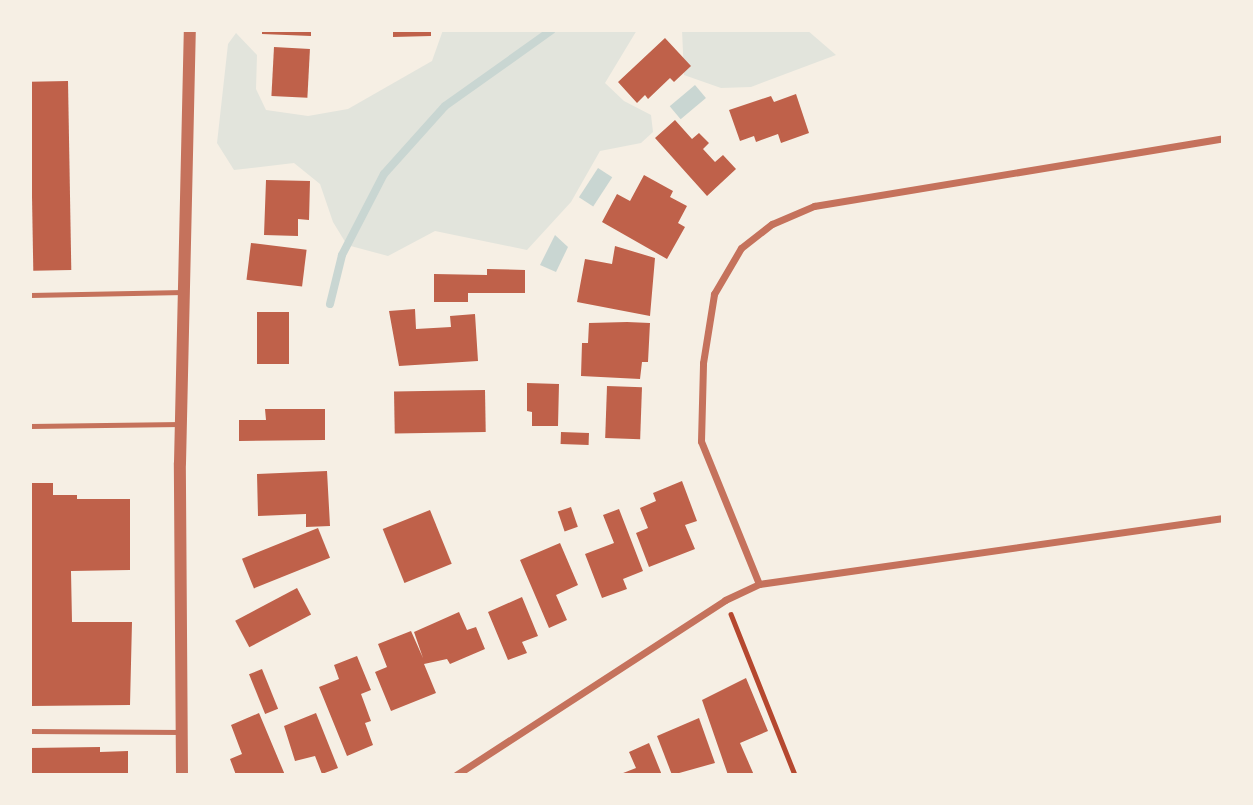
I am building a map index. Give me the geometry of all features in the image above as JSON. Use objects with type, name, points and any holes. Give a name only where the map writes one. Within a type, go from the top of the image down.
[{"type":"street","points":[[182,775],[181,424],[190,30]]},
{"type":"street","points":[[759,584],[701,441],[703,363],[713,294],[741,248],[772,223],[814,206],[1223,138]]},
{"type":"street","points":[[456,775],[725,600],[759,584],[1223,518]]},
{"type":"lane","points":[[30,295],[184,292]]},
{"type":"lane","points":[[30,426],[181,424]]},
{"type":"lane","points":[[30,731],[181,732]]},
{"type":"path","points":[[725,600],[795,775]]},
{"type":"shaded area","points":[[443,30],[637,30],[605,83],[624,101],[651,115],[653,132],[641,143],[600,151],[571,202],[527,250],[435,231],[388,256],[347,245],[333,222],[320,184],[294,163],[234,170],[217,143],[228,44],[236,33],[257,55],[256,89],[266,110],[308,116],[348,109],[432,61]]},
{"type":"shaded area","points":[[682,30],[807,30],[836,55],[751,87],[721,88],[684,75]]},
{"type":"shaded area","points":[[695,85],[706,98],[681,119],[670,106]]},
{"type":"shaded area","points":[[598,168],[612,177],[593,207],[579,197]]},
{"type":"shaded area","points":[[555,235],[568,247],[556,272],[540,265]]},
{"type":"building","points":[[262,30],[311,30],[311,36],[262,34]]},
{"type":"building","points":[[393,30],[431,30],[431,36],[393,37]]},
{"type":"building","points":[[665,38],[691,66],[674,82],[670,78],[648,99],[645,95],[637,103],[618,82]]},
{"type":"building","points":[[274,47],[310,49],[307,98],[271,96]]},
{"type":"building","points":[[68,81],[71,270],[33,271],[30,82]]},
{"type":"building","points":[[796,94],[809,133],[781,143],[778,134],[756,142],[754,136],[740,141],[729,110],[771,96],[774,102]]},
{"type":"building","points":[[675,120],[692,139],[699,133],[709,143],[703,149],[715,162],[723,155],[736,169],[707,196],[655,138]]},
{"type":"building","points":[[644,175],[673,191],[670,197],[687,206],[678,223],[685,227],[667,259],[602,222],[617,194],[630,201]]},
{"type":"building","points":[[266,180],[310,181],[309,220],[298,219],[298,236],[264,235]]},
{"type":"building","points":[[251,243],[307,250],[302,287],[246,280]]},
{"type":"building","points":[[615,246],[655,258],[650,316],[577,302],[585,259],[612,264]]},
{"type":"building","points":[[487,269],[525,270],[525,293],[468,293],[468,302],[434,302],[434,274],[487,275]]},
{"type":"building","points":[[415,309],[416,329],[451,327],[450,316],[475,314],[478,361],[399,366],[389,311]]},
{"type":"building","points":[[257,312],[289,312],[289,364],[257,364]]},
{"type":"building","points":[[589,323],[650,323],[648,362],[642,362],[640,379],[581,376],[582,343],[588,343]]},
{"type":"building","points":[[527,383],[559,384],[558,426],[532,426],[532,412],[527,411]]},
{"type":"building","points":[[607,386],[642,387],[640,439],[605,438]]},
{"type":"building","points":[[485,390],[486,432],[395,434],[394,392]]},
{"type":"building","points":[[265,409],[325,409],[325,440],[239,441],[239,420],[266,420]]},
{"type":"building","points":[[561,432],[589,433],[589,445],[561,444]]},
{"type":"building","points":[[327,471],[330,526],[306,527],[306,514],[258,516],[257,474]]},
{"type":"building","points":[[682,481],[697,521],[685,525],[695,549],[649,567],[636,533],[648,528],[640,508],[656,501],[653,493]]},
{"type":"building","points":[[30,483],[53,483],[53,495],[77,495],[77,499],[130,499],[130,570],[71,571],[72,622],[132,622],[130,705],[30,706]]},
{"type":"building","points":[[571,507],[578,527],[565,531],[558,512]]},
{"type":"building","points":[[619,509],[643,571],[623,579],[627,589],[602,598],[585,554],[614,543],[603,515]]},
{"type":"building","points":[[430,510],[452,564],[404,583],[383,529]]},
{"type":"building","points":[[318,528],[330,558],[254,588],[242,559]]},
{"type":"building","points":[[560,543],[578,585],[556,595],[567,620],[549,628],[520,560]]},
{"type":"building","points":[[297,588],[311,614],[249,647],[235,621]]},
{"type":"building","points":[[522,597],[538,636],[522,642],[527,653],[508,660],[488,612]]},
{"type":"building","points":[[459,612],[467,630],[476,627],[485,649],[450,664],[447,659],[424,664],[436,693],[391,711],[375,672],[387,667],[378,644],[411,631],[423,658],[414,632]]},
{"type":"building","points":[[357,656],[371,690],[361,694],[371,721],[365,723],[373,745],[347,756],[319,687],[339,679],[334,665]]},
{"type":"building","points":[[262,669],[278,709],[265,714],[249,674]]},
{"type":"building","points":[[746,678],[768,731],[740,743],[754,775],[728,775],[702,700]]},
{"type":"building","points":[[259,713],[285,775],[236,775],[230,759],[242,754],[231,725]]},
{"type":"building","points":[[316,713],[338,768],[322,774],[315,756],[295,761],[284,726]]},
{"type":"building","points":[[699,718],[715,763],[672,775],[657,736]]},
{"type":"building","points":[[649,743],[662,775],[618,775],[636,768],[629,752]]},
{"type":"building","points":[[100,747],[100,752],[128,751],[128,775],[30,775],[30,748]]},
{"type":"waterway","points":[[330,304],[342,255],[384,174],[445,106],[552,30]]}]
